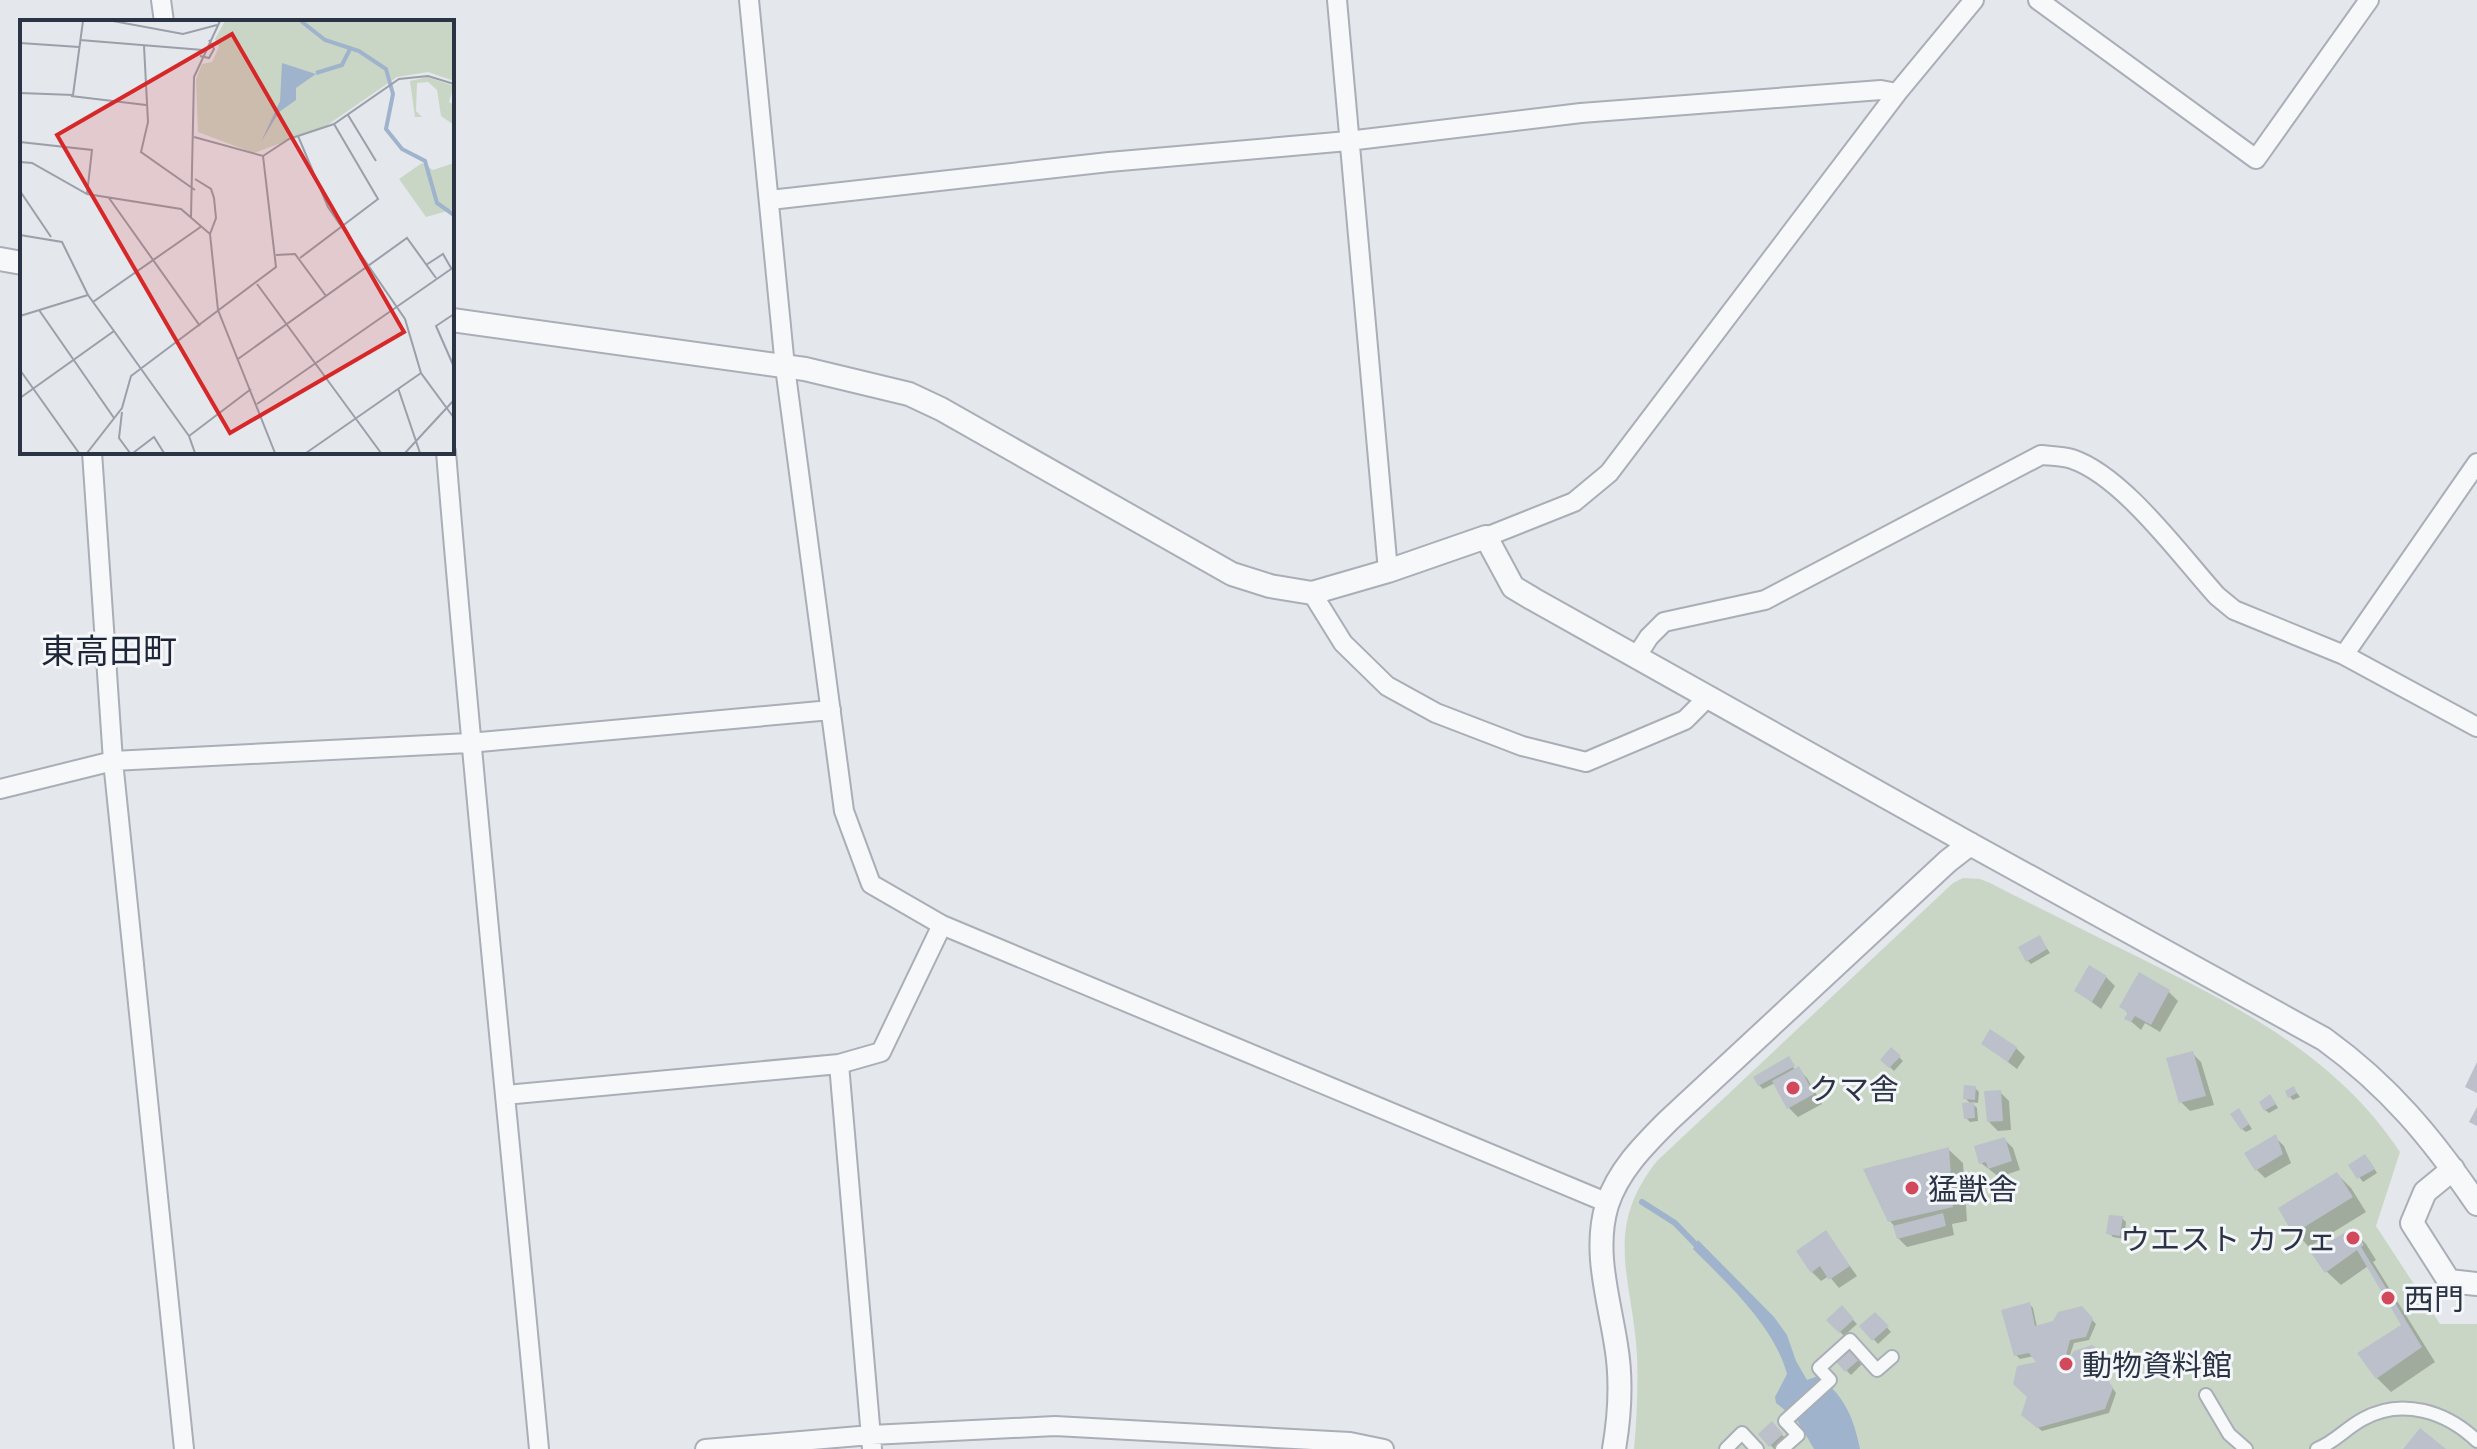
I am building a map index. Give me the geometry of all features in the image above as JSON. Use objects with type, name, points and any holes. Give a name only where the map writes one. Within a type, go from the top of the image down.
[{"type":"street","points":[[161,0],[164,20]]},
{"type":"street","points":[[749,0],[785,367],[844,811],[871,884],[942,925],[1608,1203]]},
{"type":"street","points":[[1337,0],[1388,571]]},
{"type":"street","points":[[454,320],[805,369],[909,394],[941,409],[1232,574],[1270,586],[1312,593],[1486,537],[1574,502],[1609,473],[1897,93],[1974,0]]},
{"type":"street","points":[[2038,0],[2256,159],[2369,0]]},
{"type":"street","points":[[770,200],[1657,106],[1881,90],[1897,93]]},
{"type":"street","points":[[0,259],[20,263]]},
{"type":"street","points":[[92,454],[113,761],[184,1449]]},
{"type":"street","points":[[446,454],[469,743],[539,1449]]},
{"type":"street","points":[[1636,657],[1664,622],[1765,600],[2041,455],[2070,459],[2102,473],[2124,492],[2217,596],[2234,610],[2344,655],[2477,727]]},
{"type":"street","points":[[2344,655],[2477,463]]},
{"type":"street","points":[[1486,537],[1513,587],[2324,1039],[2402,1104],[2477,1204]]},
{"type":"street","points":[[1312,593],[1343,643],[1387,686],[1436,713],[1522,746],[1586,762],[1685,720],[1708,697]]},
{"type":"street","points":[[0,789],[113,761],[469,743],[831,710]]},
{"type":"street","points":[[1614,1449],[1620,1393],[1617,1348],[1601,1255],[1602,1227],[1608,1203],[1622,1173],[1644,1145],[1948,861],[1970,844]]},
{"type":"street","points":[[506,1095],[839,1064],[881,1052],[942,925]]},
{"type":"street","points":[[839,1064],[872,1442]]},
{"type":"street","points":[[2453,1169],[2425,1192],[2412,1223],[2449,1281],[2477,1284]]},
{"type":"street","points":[[1782,1449],[1798,1435],[1785,1421],[1830,1380],[1819,1368],[1850,1340],[1877,1370],[1892,1357]]},
{"type":"street","points":[[2206,1395],[2229,1434],[2246,1449]]},
{"type":"street","points":[[2317,1449],[2339,1438],[2366,1417],[2398,1408],[2421,1410],[2442,1417],[2477,1441]]},
{"type":"street","points":[[705,1449],[872,1442],[1055,1426],[1350,1442],[1384,1449]]},
{"type":"street","points":[[1726,1449],[1742,1433],[1757,1449]]},
{"type":"green space","points":[[1963,878],[1990,883],[2245,1013],[2314,1060],[2374,1117],[2400,1152],[2376,1226],[2440,1324],[2477,1324],[2477,1449],[1634,1449],[1637,1356],[1627,1279],[1625,1233],[1640,1186],[1657,1161],[1953,883]]},
{"type":"water","points":[[1698,1240],[1774,1317],[1787,1335],[1807,1380],[1818,1376],[1835,1391],[1851,1417],[1860,1449],[1814,1449],[1797,1420],[1776,1403],[1775,1397],[1787,1374],[1781,1356],[1748,1307],[1693,1249]]},
{"type":"building","points":[[2040,935],[2047,949],[2026,962],[2018,947]]},
{"type":"building","points":[[2089,965],[2107,976],[2092,1002],[2074,991]]},
{"type":"building","points":[[2139,972],[2170,990],[2151,1025],[2135,1016],[2131,1022],[2124,1019],[2128,1012],[2119,1007]]},
{"type":"building","points":[[1990,1029],[2017,1047],[2008,1062],[1981,1044]]},
{"type":"building","points":[[1891,1047],[1901,1056],[1889,1068],[1880,1060]]},
{"type":"building","points":[[2193,1051],[2206,1096],[2179,1103],[2166,1058]]},
{"type":"building","points":[[1789,1056],[1795,1066],[1758,1086],[1753,1077]]},
{"type":"building","points":[[2477,1062],[2477,1093],[2465,1087]]},
{"type":"building","name":"クマ舎","points":[[1799,1066],[1814,1094],[1787,1109],[1772,1081]]},
{"type":"building","points":[[1964,1085],[1976,1086],[1975,1100],[1963,1099]]},
{"type":"building","points":[[2294,1086],[2297,1093],[2288,1098],[2285,1091]]},
{"type":"building","points":[[2001,1090],[2003,1121],[1987,1122],[1984,1091]]},
{"type":"building","points":[[2270,1094],[2276,1104],[2264,1111],[2259,1102]]},
{"type":"building","points":[[1974,1102],[1975,1118],[1964,1119],[1962,1103]]},
{"type":"building","points":[[2477,1107],[2477,1126],[2469,1122]]},
{"type":"building","points":[[2239,1108],[2249,1124],[2241,1130],[2230,1114]]},
{"type":"building","points":[[2276,1134],[2283,1154],[2255,1171],[2244,1153]]},
{"type":"building","points":[[2005,1137],[2012,1161],[1988,1169],[1986,1162],[1979,1164],[1974,1146]]},
{"type":"building","name":"猛獣舎","points":[[1949,1147],[1953,1207],[1888,1222],[1863,1169]]},
{"type":"building","points":[[2365,1154],[2375,1169],[2357,1179],[2348,1165]]},
{"type":"building","points":[[2337,1172],[2353,1197],[2293,1234],[2278,1208]]},
{"type":"building","points":[[1943,1213],[1946,1226],[1897,1239],[1893,1226]]},
{"type":"building","points":[[2109,1215],[2123,1216],[2120,1236],[2106,1234]]},
{"type":"building","name":"西門","points":[[2352,1228],[2422,1347],[2376,1379],[2357,1353],[2401,1325],[2357,1250],[2325,1273],[2311,1253]]},
{"type":"building","points":[[1826,1230],[1850,1266],[1829,1280],[1820,1266],[1811,1273],[1796,1251]]},
{"type":"building","name":"動物資料館","points":[[2030,1302],[2035,1326],[2053,1321],[2058,1312],[2082,1306],[2093,1318],[2086,1337],[2070,1340],[2065,1359],[2068,1360],[2074,1351],[2092,1345],[2109,1357],[2103,1372],[2113,1388],[2105,1409],[2037,1428],[2021,1415],[2027,1397],[2013,1384],[2017,1366],[2036,1362],[2029,1353],[2014,1356],[2001,1310]]},
{"type":"building","points":[[1842,1305],[1854,1319],[1839,1333],[1826,1320]]},
{"type":"building","points":[[1875,1312],[1889,1326],[1872,1341],[1859,1326]]},
{"type":"building","points":[[1850,1344],[1862,1357],[1845,1372],[1834,1359]]},
{"type":"building","points":[[1772,1421],[1783,1434],[1769,1447],[1758,1434]]},
{"type":"building","points":[[2420,1428],[2446,1449],[2403,1449]]},
{"type":"waterway","points":[[1642,1202],[1675,1223],[1700,1249]]},
{"type":"place","name":"クマ舎","points":[[1793,1088]]},
{"type":"place","name":"猛獣舎","points":[[1912,1188]]},
{"type":"place","name":"ウエスト カフェ","points":[[2353,1238]]},
{"type":"place","name":"西門","points":[[2388,1298]]},
{"type":"place","name":"動物資料館","points":[[2066,1364]]},
{"type":"district","name":"東高田町","points":[[109,649]]}]
